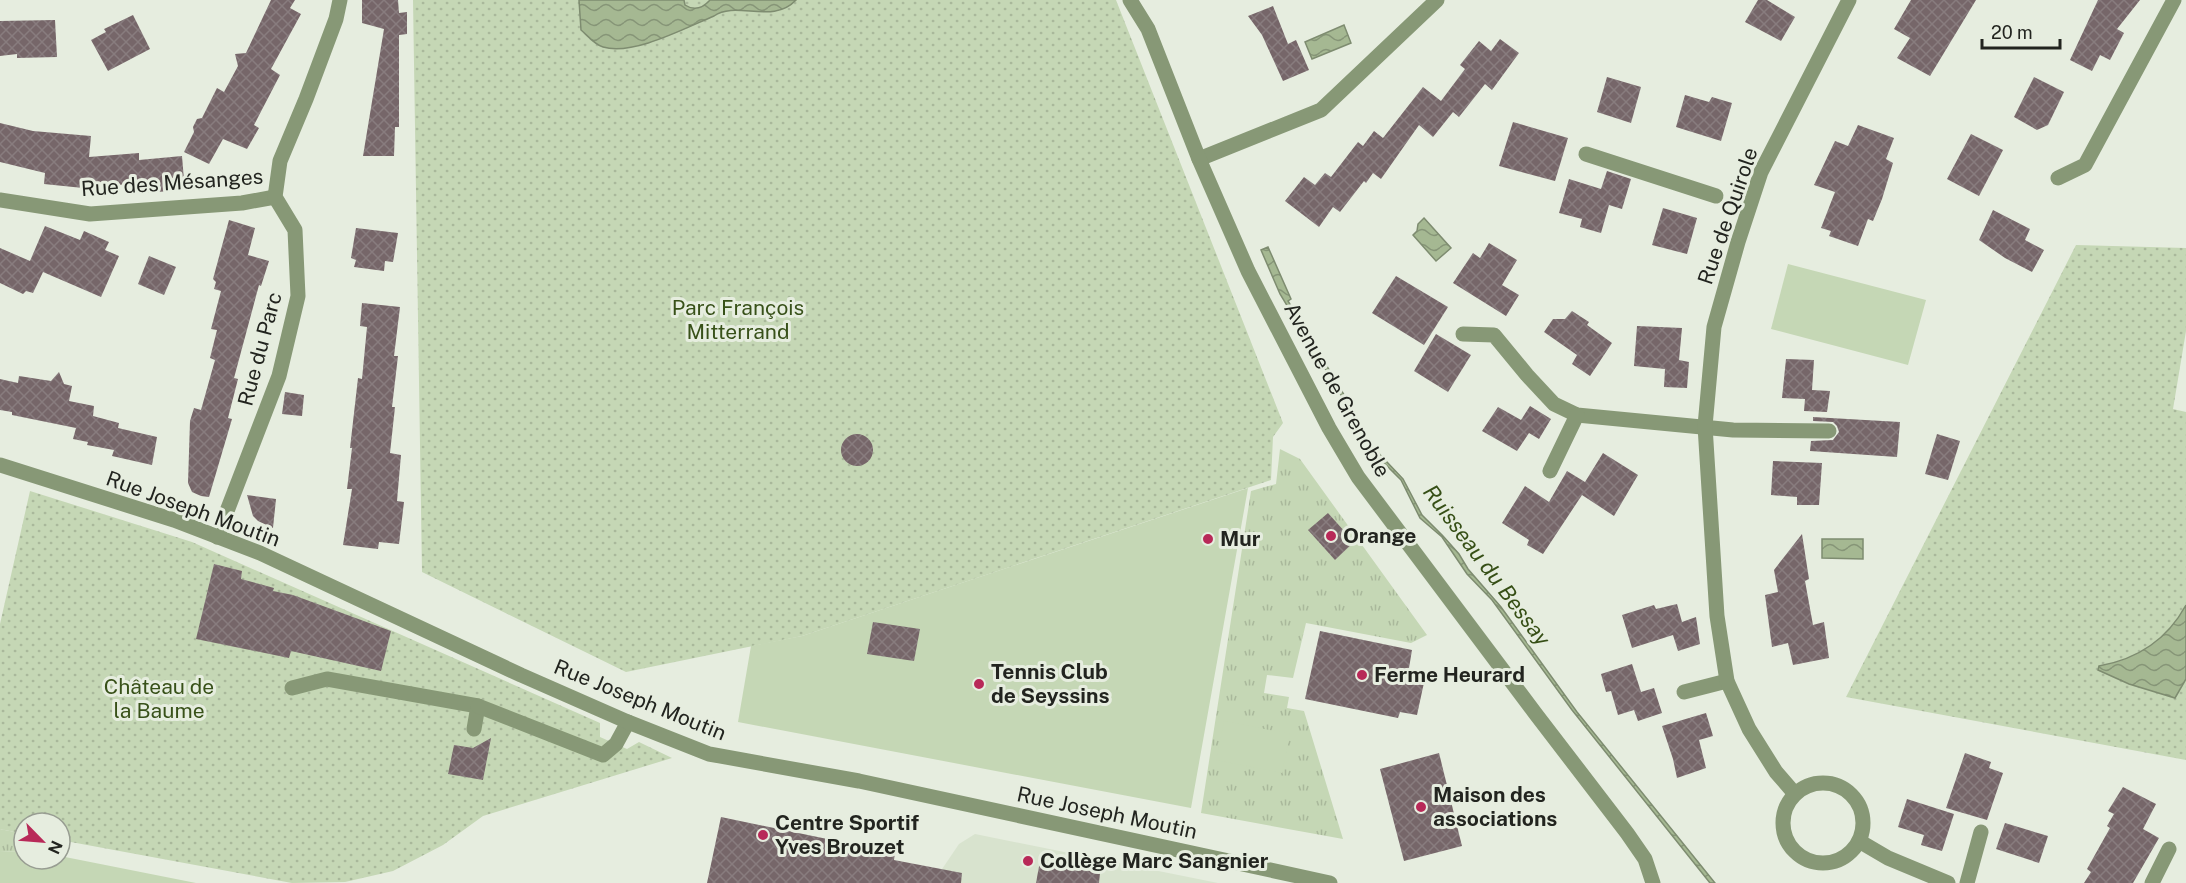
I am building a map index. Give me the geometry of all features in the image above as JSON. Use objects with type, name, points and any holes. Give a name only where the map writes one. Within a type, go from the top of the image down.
[{"type":"street","points":[[275,197],[280,161],[336,19],[340,0]]},
{"type":"street","name":"Avenue de Grenoble","points":[[1130,0],[1148,29],[1199,159],[1248,271],[1318,408],[1358,477],[1627,833],[1645,860],[1653,883]]},
{"type":"street","name":"Avenue de Grenoble","points":[[1144,0],[1148,29]]},
{"type":"street","points":[[1199,159],[1321,110],[1437,0]]},
{"type":"street","points":[[2058,178],[2085,165],[2174,0]]},
{"type":"street","name":"Rue de Quirole","points":[[1795,794],[1776,772],[1749,729],[1727,681],[1717,616],[1705,426],[1714,327],[1738,242],[1761,172],[1843,2]]},
{"type":"street","name":"Rue de Quirole","points":[[1586,154],[1716,196]]},
{"type":"street","name":"Rue des Mésanges","points":[[0,200],[90,214],[242,202],[275,197]]},
{"type":"street","name":"Rue du Parc","points":[[217,537],[279,376],[298,296],[295,230],[275,197]]},
{"type":"street","points":[[1463,334],[1494,335],[1554,404],[1577,415],[1733,430],[1829,431]]},
{"type":"street","points":[[1550,471],[1577,415]]},
{"type":"street","name":"Rue Joseph Moutin","points":[[0,465],[174,520],[260,553],[521,675],[628,722],[709,754],[906,791],[1330,883]]},
{"type":"street","points":[[291,688],[327,679],[478,706],[603,755],[616,744],[628,722]]},
{"type":"street","points":[[1684,692],[1727,681]]},
{"type":"street","points":[[474,729],[478,706]]},
{"type":"street","points":[[1817,783],[1835,785],[1851,794],[1863,816],[1863,829],[1859,841],[1843,858],[1832,862],[1820,862],[1797,854],[1784,831],[1783,818],[1787,805],[1795,794],[1817,783]]},
{"type":"street","points":[[1967,883],[1982,832]]},
{"type":"street","points":[[1859,841],[1888,858],[1948,883]]},
{"type":"street","points":[[2152,883],[2169,849]]},
{"type":"shaded area","name":"Collège Marc Sangnier","points":[[975,834],[1218,883],[935,883],[959,844]]},
{"type":"green space","name":"Parc François Mitterrand","points":[[413,0],[1116,0],[1283,423],[1273,437],[1271,480],[802,636],[626,672],[422,572]]},
{"type":"green space","points":[[2076,245],[2186,248],[2186,331],[2173,409],[2186,412],[2186,760],[1846,697]]},
{"type":"green space","points":[[1788,264],[1926,300],[1908,365],[1771,329]]},
{"type":"green space","points":[[1280,449],[1300,459],[1427,635],[1411,643],[1306,623],[1293,678],[1267,675],[1264,693],[1289,697],[1287,708],[1304,711],[1343,839],[1201,813],[1251,491],[1276,484]]},
{"type":"green space","name":"Tennis Club de Seyssins","points":[[1248,488],[1191,808],[738,722],[751,646],[802,636]]},
{"type":"green space","name":"Château de la Baume","points":[[30,491],[192,542],[600,723],[600,737],[627,749],[639,742],[672,758],[483,816],[443,845],[393,871],[345,882],[292,883],[72,842],[72,811],[12,811],[12,832],[0,829],[0,624]]},
{"type":"green space","points":[[1224,721],[1290,734],[1282,773],[1216,760]]},
{"type":"green space","points":[[0,829],[12,832],[12,852],[0,852]]},
{"type":"green space","points":[[0,852],[12,852],[12,871],[72,871],[72,858],[196,883],[0,883]]},
{"type":"water","points":[[579,0],[684,0],[685,5],[695,8],[701,7],[710,0],[796,0],[777,11],[733,10],[723,12],[659,39],[629,48],[615,49],[600,46],[581,30]]},
{"type":"water","points":[[1344,25],[1351,43],[1312,59],[1305,42]]},
{"type":"water","points":[[1424,218],[1451,248],[1436,261],[1413,235]]},
{"type":"water","points":[[1268,247],[1291,299],[1288,301],[1346,398],[1369,443],[1403,479],[1422,515],[1459,554],[1468,569],[1501,607],[1577,712],[1715,883],[1710,883],[1572,710],[1492,600],[1467,574],[1442,537],[1420,518],[1401,480],[1366,445],[1341,395],[1280,294],[1261,250]]},
{"type":"water","points":[[1822,539],[1863,539],[1863,559],[1822,558]]},
{"type":"water","points":[[2186,605],[2186,679],[2175,698],[2129,684],[2098,670],[2099,666],[2139,653],[2150,646],[2170,628]]},
{"type":"building","points":[[271,0],[295,0],[290,8],[301,14],[271,69],[280,75],[254,125],[259,128],[247,149],[223,139],[209,164],[184,152],[194,132],[193,127],[197,119],[202,118],[217,88],[224,92],[238,66],[235,54],[246,53]]},
{"type":"building","points":[[362,0],[398,0],[399,13],[407,12],[407,34],[399,35],[399,127],[395,127],[394,156],[363,156],[384,29],[362,23]]},
{"type":"building","points":[[1758,0],[1767,0],[1795,17],[1781,41],[1745,22]]},
{"type":"building","points":[[1911,0],[1976,0],[1930,76],[1897,58],[1910,38],[1894,29]]},
{"type":"building","points":[[2098,0],[2140,0],[2117,29],[2124,33],[2110,60],[2100,55],[2092,71],[2070,60]]},
{"type":"building","points":[[1273,6],[1288,44],[1296,40],[1309,70],[1283,81],[1262,35],[1248,16]]},
{"type":"building","points":[[133,15],[150,49],[108,71],[91,40],[106,32],[104,29]]},
{"type":"building","points":[[55,20],[57,57],[17,58],[17,54],[0,56],[0,21]]},
{"type":"building","points":[[1500,39],[1519,53],[1492,90],[1485,84],[1459,117],[1453,112],[1433,137],[1419,125],[1381,179],[1373,173],[1340,212],[1333,207],[1319,227],[1285,201],[1304,177],[1315,185],[1325,173],[1331,177],[1358,142],[1363,146],[1374,131],[1383,138],[1423,87],[1441,101],[1465,69],[1460,65],[1479,41],[1491,51]]},
{"type":"building","points":[[1607,77],[1641,87],[1631,123],[1597,112]]},
{"type":"building","points":[[2034,77],[2064,92],[2048,125],[2037,130],[2014,117]]},
{"type":"building","points":[[1685,95],[1709,102],[1712,97],[1732,103],[1721,141],[1676,127]]},
{"type":"building","points":[[1513,122],[1568,138],[1555,181],[1499,166]]},
{"type":"building","points":[[0,123],[33,131],[91,136],[89,157],[139,153],[139,160],[182,156],[184,180],[171,180],[171,191],[142,193],[141,183],[83,188],[44,184],[45,173],[0,162]]},
{"type":"building","points":[[1858,125],[1894,138],[1886,159],[1893,163],[1882,199],[1873,221],[1868,219],[1858,246],[1829,236],[1831,231],[1821,228],[1835,192],[1814,185],[1835,141],[1848,146]]},
{"type":"building","points":[[1971,134],[2003,150],[1979,196],[1947,179]]},
{"type":"building","points":[[1607,171],[1631,179],[1622,209],[1609,205],[1601,233],[1580,227],[1582,219],[1559,213],[1569,179],[1601,189]]},
{"type":"building","points":[[1663,208],[1697,218],[1687,254],[1652,245]]},
{"type":"building","points":[[1993,210],[2030,229],[2025,240],[2044,250],[2032,272],[2005,258],[1979,240]]},
{"type":"building","points":[[229,220],[255,228],[248,255],[269,261],[261,286],[259,285],[234,378],[238,379],[228,418],[232,419],[209,497],[192,492],[188,483],[190,421],[194,408],[201,410],[215,360],[210,358],[217,330],[211,329],[221,291],[214,289],[216,282],[213,279]]},
{"type":"building","points":[[45,226],[80,240],[84,231],[109,242],[105,250],[119,256],[101,297],[43,272],[33,293],[26,291],[23,294],[0,283],[0,248],[30,261]]},
{"type":"building","points":[[356,228],[398,233],[393,262],[385,261],[384,271],[354,267],[356,260],[351,258]]},
{"type":"building","points":[[1489,243],[1517,260],[1502,285],[1519,295],[1506,316],[1453,283],[1473,253],[1480,258]]},
{"type":"building","points":[[149,256],[176,267],[164,295],[138,284]]},
{"type":"building","points":[[1396,276],[1448,307],[1424,345],[1372,313]]},
{"type":"building","points":[[362,303],[400,307],[394,356],[398,356],[390,453],[401,455],[397,501],[404,502],[399,544],[379,542],[378,549],[343,545],[352,489],[347,489],[352,448],[350,448],[358,378],[362,379],[367,327],[360,326]]},
{"type":"building","points":[[1572,311],[1589,322],[1587,325],[1612,343],[1590,376],[1572,364],[1577,355],[1544,332],[1553,319],[1565,319]]},
{"type":"building","points":[[1637,326],[1682,328],[1679,360],[1689,362],[1687,388],[1664,387],[1665,369],[1634,366]]},
{"type":"building","points":[[1436,334],[1471,355],[1448,392],[1414,371]]},
{"type":"building","points":[[1786,359],[1814,360],[1812,390],[1830,391],[1827,412],[1804,411],[1805,399],[1782,398]]},
{"type":"building","points":[[59,372],[64,384],[72,386],[69,401],[94,406],[93,416],[119,423],[118,428],[157,437],[152,465],[112,456],[114,450],[87,445],[88,442],[73,439],[76,428],[12,415],[12,412],[0,410],[0,379],[18,383],[19,376],[51,381]]},
{"type":"building","points":[[285,392],[304,395],[302,416],[282,414]]},
{"type":"building","points":[[1530,406],[1551,419],[1539,439],[1529,433],[1517,451],[1482,431],[1498,407],[1521,420]]},
{"type":"building","points":[[1813,417],[1900,422],[1897,457],[1810,451],[1811,441],[1833,440],[1839,432],[1833,422],[1813,421]]},
{"type":"building","points":[[857,434],[868,439],[873,450],[868,461],[857,466],[846,461],[841,450],[846,439]]},
{"type":"building","points":[[1937,434],[1960,441],[1948,480],[1925,474]]},
{"type":"building","points":[[1603,453],[1638,475],[1614,516],[1582,495],[1543,554],[1527,545],[1529,540],[1502,523],[1525,486],[1549,502],[1567,471],[1585,482]]},
{"type":"building","points":[[1773,461],[1822,463],[1819,505],[1797,505],[1797,497],[1771,495]]},
{"type":"building","points":[[247,495],[276,499],[273,528],[253,516]]},
{"type":"building","name":"Orange","points":[[1328,513],[1354,542],[1335,560],[1308,530]]},
{"type":"building","points":[[1802,534],[1809,579],[1805,581],[1813,625],[1824,622],[1829,658],[1793,665],[1788,643],[1772,647],[1765,595],[1778,592],[1774,570]]},
{"type":"building","name":"Château de la Baume","points":[[214,564],[242,571],[241,579],[274,588],[273,591],[293,595],[391,631],[381,671],[291,651],[289,658],[196,639]]},
{"type":"building","points":[[1677,604],[1682,622],[1696,617],[1700,644],[1678,651],[1673,635],[1632,648],[1622,615],[1654,605],[1656,609]]},
{"type":"building","points":[[873,622],[920,629],[914,661],[867,654]]},
{"type":"building","name":"Ferme Heurard","points":[[1320,631],[1412,650],[1408,674],[1425,678],[1417,715],[1400,712],[1398,718],[1305,699]]},
{"type":"building","points":[[1632,664],[1641,692],[1654,688],[1662,713],[1638,721],[1634,710],[1618,715],[1611,691],[1606,692],[1601,674]]},
{"type":"building","points":[[1706,713],[1713,736],[1699,740],[1706,768],[1677,778],[1662,726]]},
{"type":"building","points":[[491,738],[483,780],[448,774],[454,745],[473,748]]},
{"type":"building","name":"Maison des associations","points":[[1439,753],[1462,846],[1404,861],[1380,769]]},
{"type":"building","points":[[1965,753],[1991,762],[1989,768],[2003,773],[1987,820],[1946,808]]},
{"type":"building","points":[[2123,787],[2156,804],[2143,829],[2159,838],[2133,883],[2084,883],[2091,872],[2087,869],[2110,828],[2107,826],[2114,814],[2108,811]]},
{"type":"building","points":[[1907,799],[1954,814],[1942,851],[1921,845],[1924,835],[1898,827]]},
{"type":"building","name":"Centre Sportif Yves Brouzet","points":[[721,817],[895,853],[894,860],[962,873],[961,883],[707,883]]},
{"type":"building","points":[[2005,823],[2048,836],[2039,863],[1996,849]]},
{"type":"building","points":[[1040,861],[1100,873],[1099,883],[1036,883]]},
{"type":"place","name":"Orange","points":[[1331,536]]},
{"type":"place","name":"Mur","points":[[1208,539]]},
{"type":"place","name":"Ferme Heurard","points":[[1362,675]]},
{"type":"place","name":"Tennis Club de Seyssins","points":[[979,684]]},
{"type":"place","name":"Maison des associations","points":[[1421,807]]},
{"type":"place","name":"Centre Sportif Yves Brouzet","points":[[763,835]]},
{"type":"place","name":"Collège Marc Sangnier","points":[[1028,861]]},
{"type":"water label","name":"Ruisseau du Bessay","points":[[1487,565]]}]
